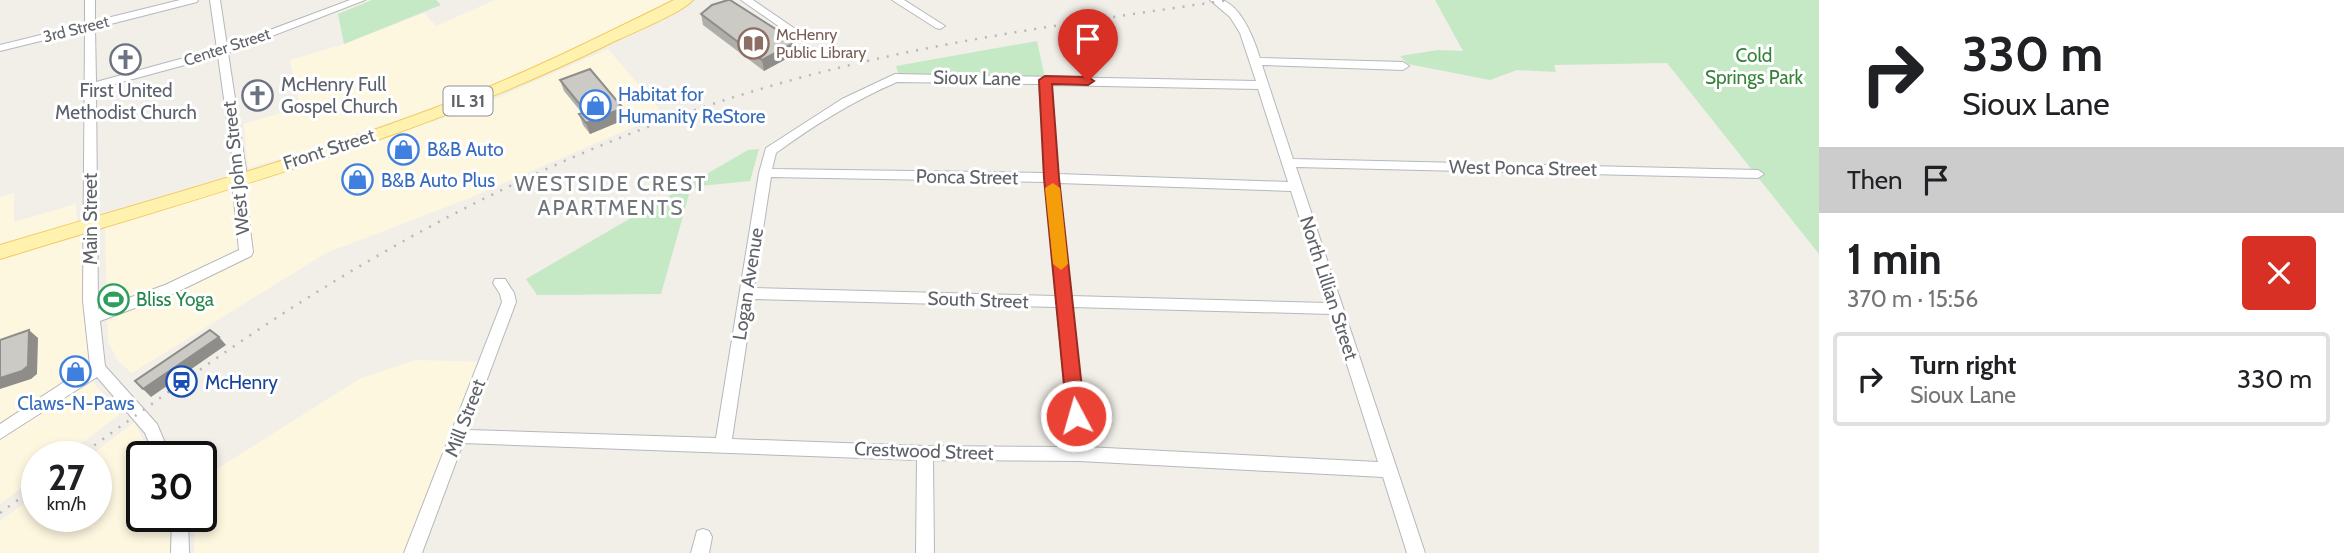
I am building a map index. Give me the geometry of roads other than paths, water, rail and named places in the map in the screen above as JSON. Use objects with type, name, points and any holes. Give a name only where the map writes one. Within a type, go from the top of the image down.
[{"type":"main road","name":"Front Street","points":[[0,252],[438,113],[559,62],[680,1]]},
{"type":"street","name":"Main Street","points":[[89,0],[91,318],[98,368]]},
{"type":"street","name":"3rd Street","points":[[0,48],[193,0]]},
{"type":"street","name":"West John Street","points":[[91,318],[170,289],[246,252],[240,178],[215,0]]},
{"type":"street","name":"Center Street","points":[[91,87],[222,51],[340,4],[360,0]]},
{"type":"street","points":[[746,0],[804,39]]},
{"type":"street","points":[[897,0],[940,26]]},
{"type":"street","name":"North Lillian Street","points":[[1215,0],[1241,23],[1255,61],[1416,553]]},
{"type":"street","points":[[1255,61],[1403,66]]},
{"type":"street","name":"Sioux Lane","points":[[792,135],[870,89],[895,78],[1261,85]]},
{"type":"street","points":[[1045,80],[1079,454]]},
{"type":"street","name":"Logan Avenue","points":[[723,444],[765,173],[770,151],[792,135]]},
{"type":"street","name":"West Ponca Street","points":[[1289,163],[1758,174]]},
{"type":"street","name":"Ponca Street","points":[[765,173],[1052,178],[1296,187]]},
{"type":"street","name":"Mill Street","points":[[413,553],[509,302],[500,283]]},
{"type":"street","name":"South Street","points":[[748,293],[1335,309]]},
{"type":"street","points":[[0,432],[98,368],[139,413],[156,441]]},
{"type":"street","name":"Crestwood Street","points":[[458,436],[925,453],[1079,454],[1389,470]]},
{"type":"street","points":[[925,453],[925,553]]},
{"type":"street","points":[[180,532],[180,553]]},
{"type":"railway","points":[[100,441],[244,339],[411,237],[525,179],[643,129],[764,88],[878,58],[995,36],[1229,0]]},
{"type":"railway","points":[[0,513],[21,498]]},
{"type":"place","name":"McHenry Public Library","points":[[753,43]]},
{"type":"place","name":"First United Methodist Church","points":[[126,59]]},
{"type":"place","name":"McHenry Full Gospel Church","points":[[258,95]]},
{"type":"place","name":"Habitat for Humanity ReStore","points":[[595,105]]},
{"type":"place","name":"B&B Auto","points":[[404,149]]},
{"type":"place","name":"B&B Auto Plus","points":[[358,180]]},
{"type":"place","name":"Bliss Yoga","points":[[113,299]]},
{"type":"place","name":"Claws-N-Paws","points":[[76,372]]},
{"type":"place","name":"McHenry","points":[[182,382]]},
{"type":"district","name":"WESTSIDE CREST APARTMENTS","points":[[611,195]]},
{"type":"park label","name":"Cold Springs Park","points":[[1754,66]]}]
